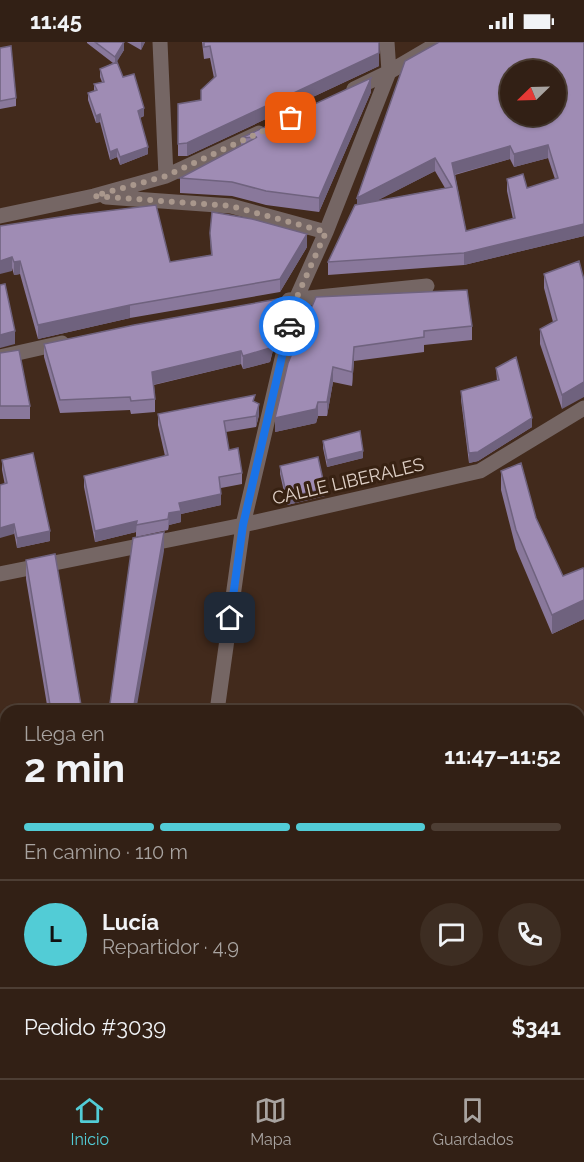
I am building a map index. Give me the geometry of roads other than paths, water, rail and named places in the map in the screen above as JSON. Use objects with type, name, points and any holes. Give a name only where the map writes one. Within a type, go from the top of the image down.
[{"type":"street","points":[[160,42],[166,176]]},
{"type":"street","points":[[218,705],[243,525],[296,299],[326,232],[389,72],[387,42]]},
{"type":"street","points":[[342,94],[389,72],[440,42]]},
{"type":"street","points":[[0,216],[94,196],[166,176],[270,128]]},
{"type":"street","points":[[94,196],[231,206],[326,232]]},
{"type":"street","points":[[272,303],[427,286]]},
{"type":"street","points":[[0,357],[77,340]]},
{"type":"street","name":"CALLE LIBERALES","points":[[0,574],[243,525],[480,471],[584,408]]}]
